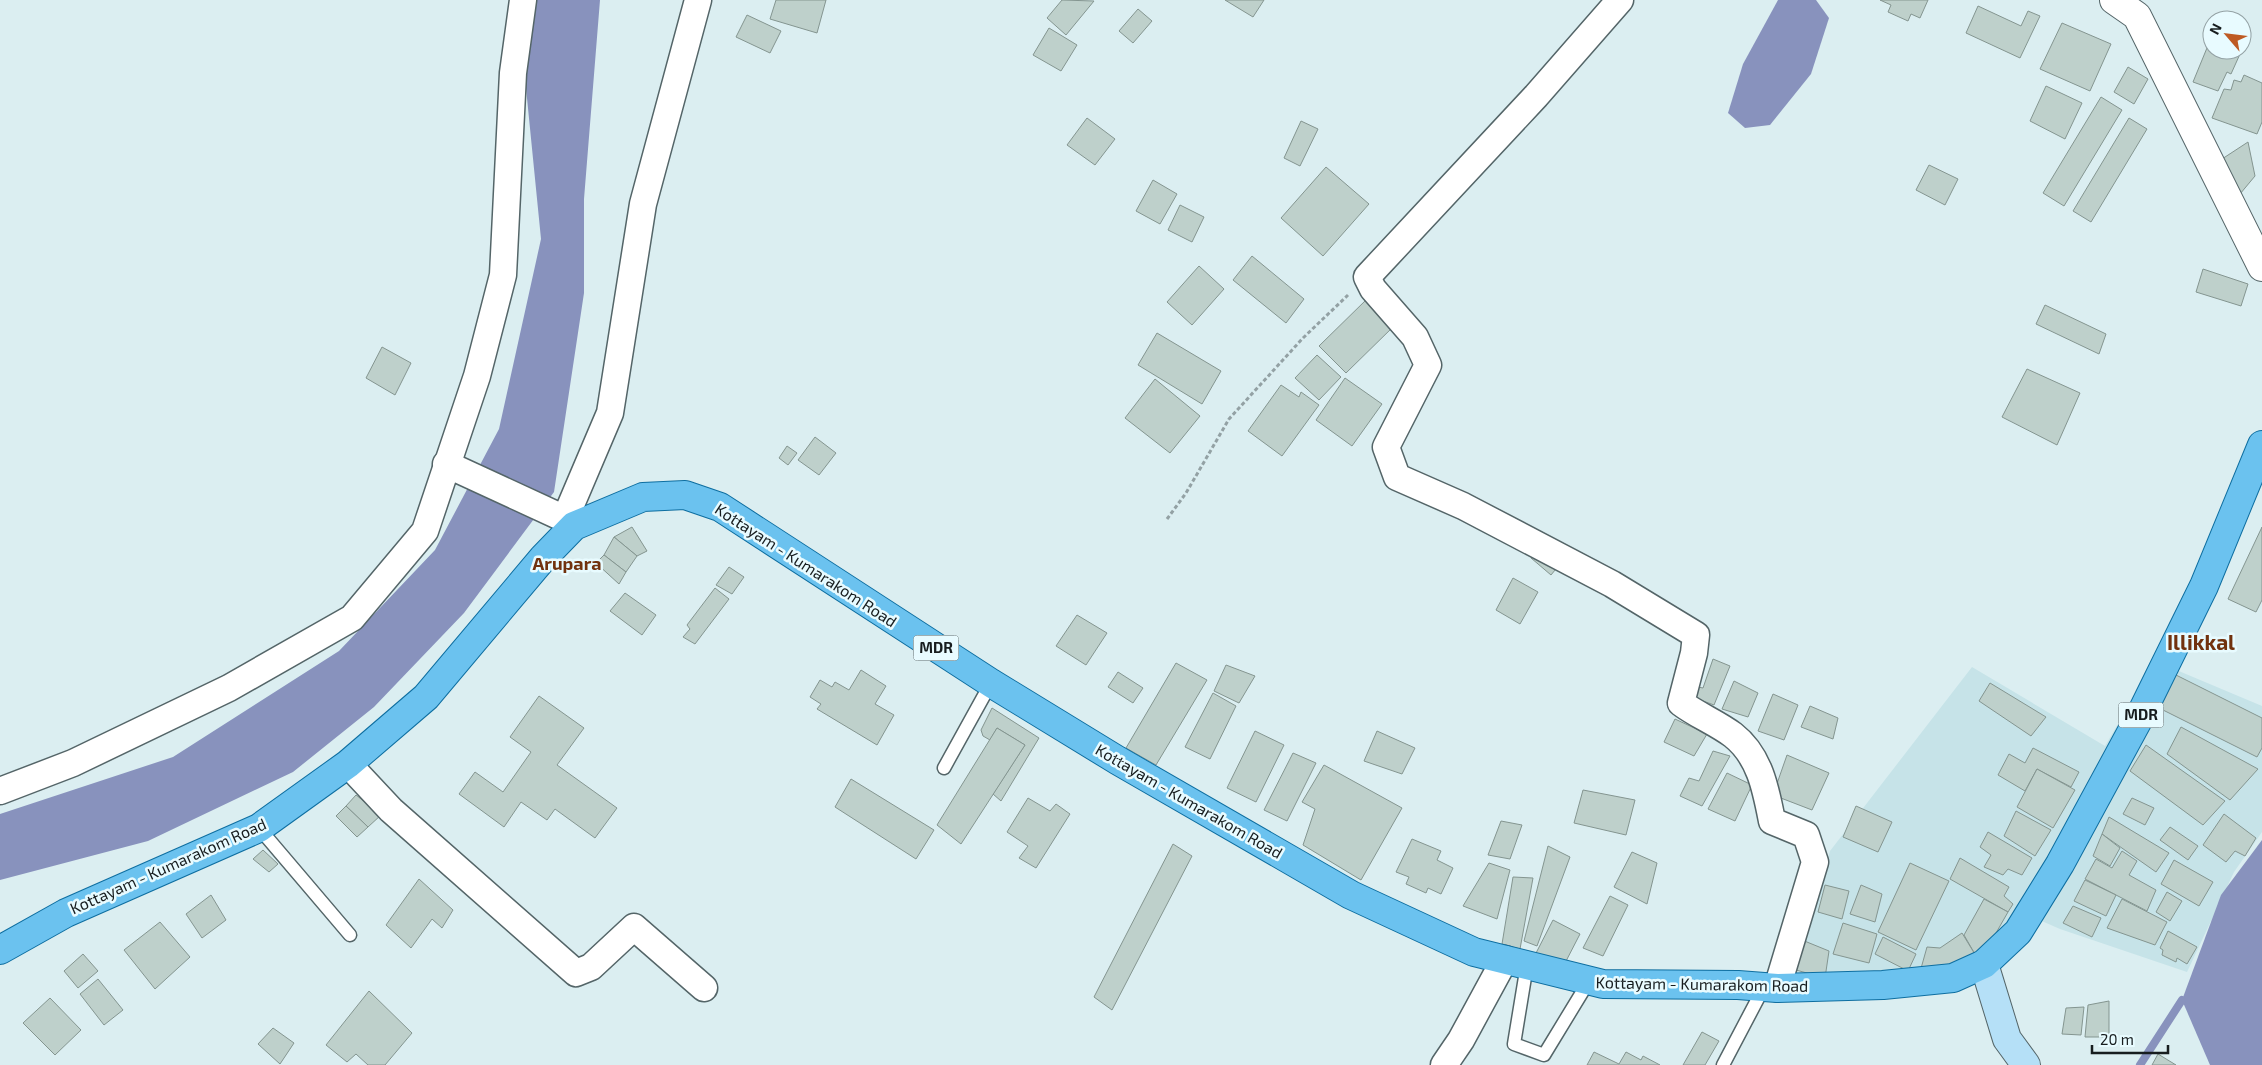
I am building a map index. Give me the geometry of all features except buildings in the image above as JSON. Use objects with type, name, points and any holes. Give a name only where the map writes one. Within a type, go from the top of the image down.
[{"type":"main road","name":"Kottayam - Kumarakom Road","points":[[0,950],[66,912],[259,828],[348,764],[426,697],[543,558],[569,522],[643,497],[685,496],[720,507],[991,683],[1125,765],[1351,895],[1474,952],[1603,984],[1738,984],[1771,987],[1883,984],[1953,978],[1984,964],[2018,932],[2060,864],[2138,720],[2204,586],[2262,444]]},
{"type":"main road","points":[[1984,964],[2007,1039],[2026,1065]]},
{"type":"street","points":[[0,791],[73,763],[229,688],[352,618],[425,531],[446,464],[478,376],[503,275],[513,73],[523,0]]},
{"type":"street","points":[[446,464],[569,522],[570,507],[610,413],[642,204],[698,0]]},
{"type":"street","points":[[1620,0],[1536,96],[1367,277],[1373,289],[1415,337],[1428,365],[1412,401],[1386,447],[1397,476],[1462,506],[1612,584],[1696,635],[1681,702],[1734,736],[1756,761],[1766,789],[1772,821],[1806,835],[1815,862],[1771,987]]},
{"type":"street","points":[[2114,0],[2137,16],[2262,267]]},
{"type":"street","points":[[348,764],[391,810],[576,973],[591,967],[634,927],[704,988]]},
{"type":"street","points":[[1444,1065],[1516,962]]},
{"type":"lane","points":[[944,768],[991,683]]},
{"type":"lane","points":[[259,828],[350,935]]},
{"type":"lane","points":[[1516,962],[1514,1044],[1544,1055],[1589,981]]},
{"type":"lane","points":[[1723,1065],[1771,987]]},
{"type":"path","points":[[1167,518],[1186,492],[1229,419],[1303,338],[1367,277]]},
{"type":"shaded area","points":[[2155,661],[2262,706],[2262,832],[2234,872],[2187,972],[2060,929],[2026,914],[1984,958],[1928,979],[1796,976],[1830,851],[1972,667],[2105,746]]},
{"type":"water","points":[[537,0],[600,0],[584,199],[584,293],[554,492],[464,613],[374,707],[293,772],[148,841],[0,880],[0,814],[173,757],[339,651],[435,550],[499,429],[541,239],[524,68]]},
{"type":"water","points":[[1778,0],[1816,0],[1829,18],[1811,74],[1770,125],[1745,128],[1728,113],[1743,64]]},
{"type":"water","points":[[2262,840],[2262,1065],[2210,1065],[2182,1000],[2221,895]]},
{"type":"waterway","points":[[2140,1065],[2182,1000]]},
{"type":"district","name":"Arupara","points":[[567,564]]},
{"type":"district","name":"Illikkal","points":[[2201,643]]}]
